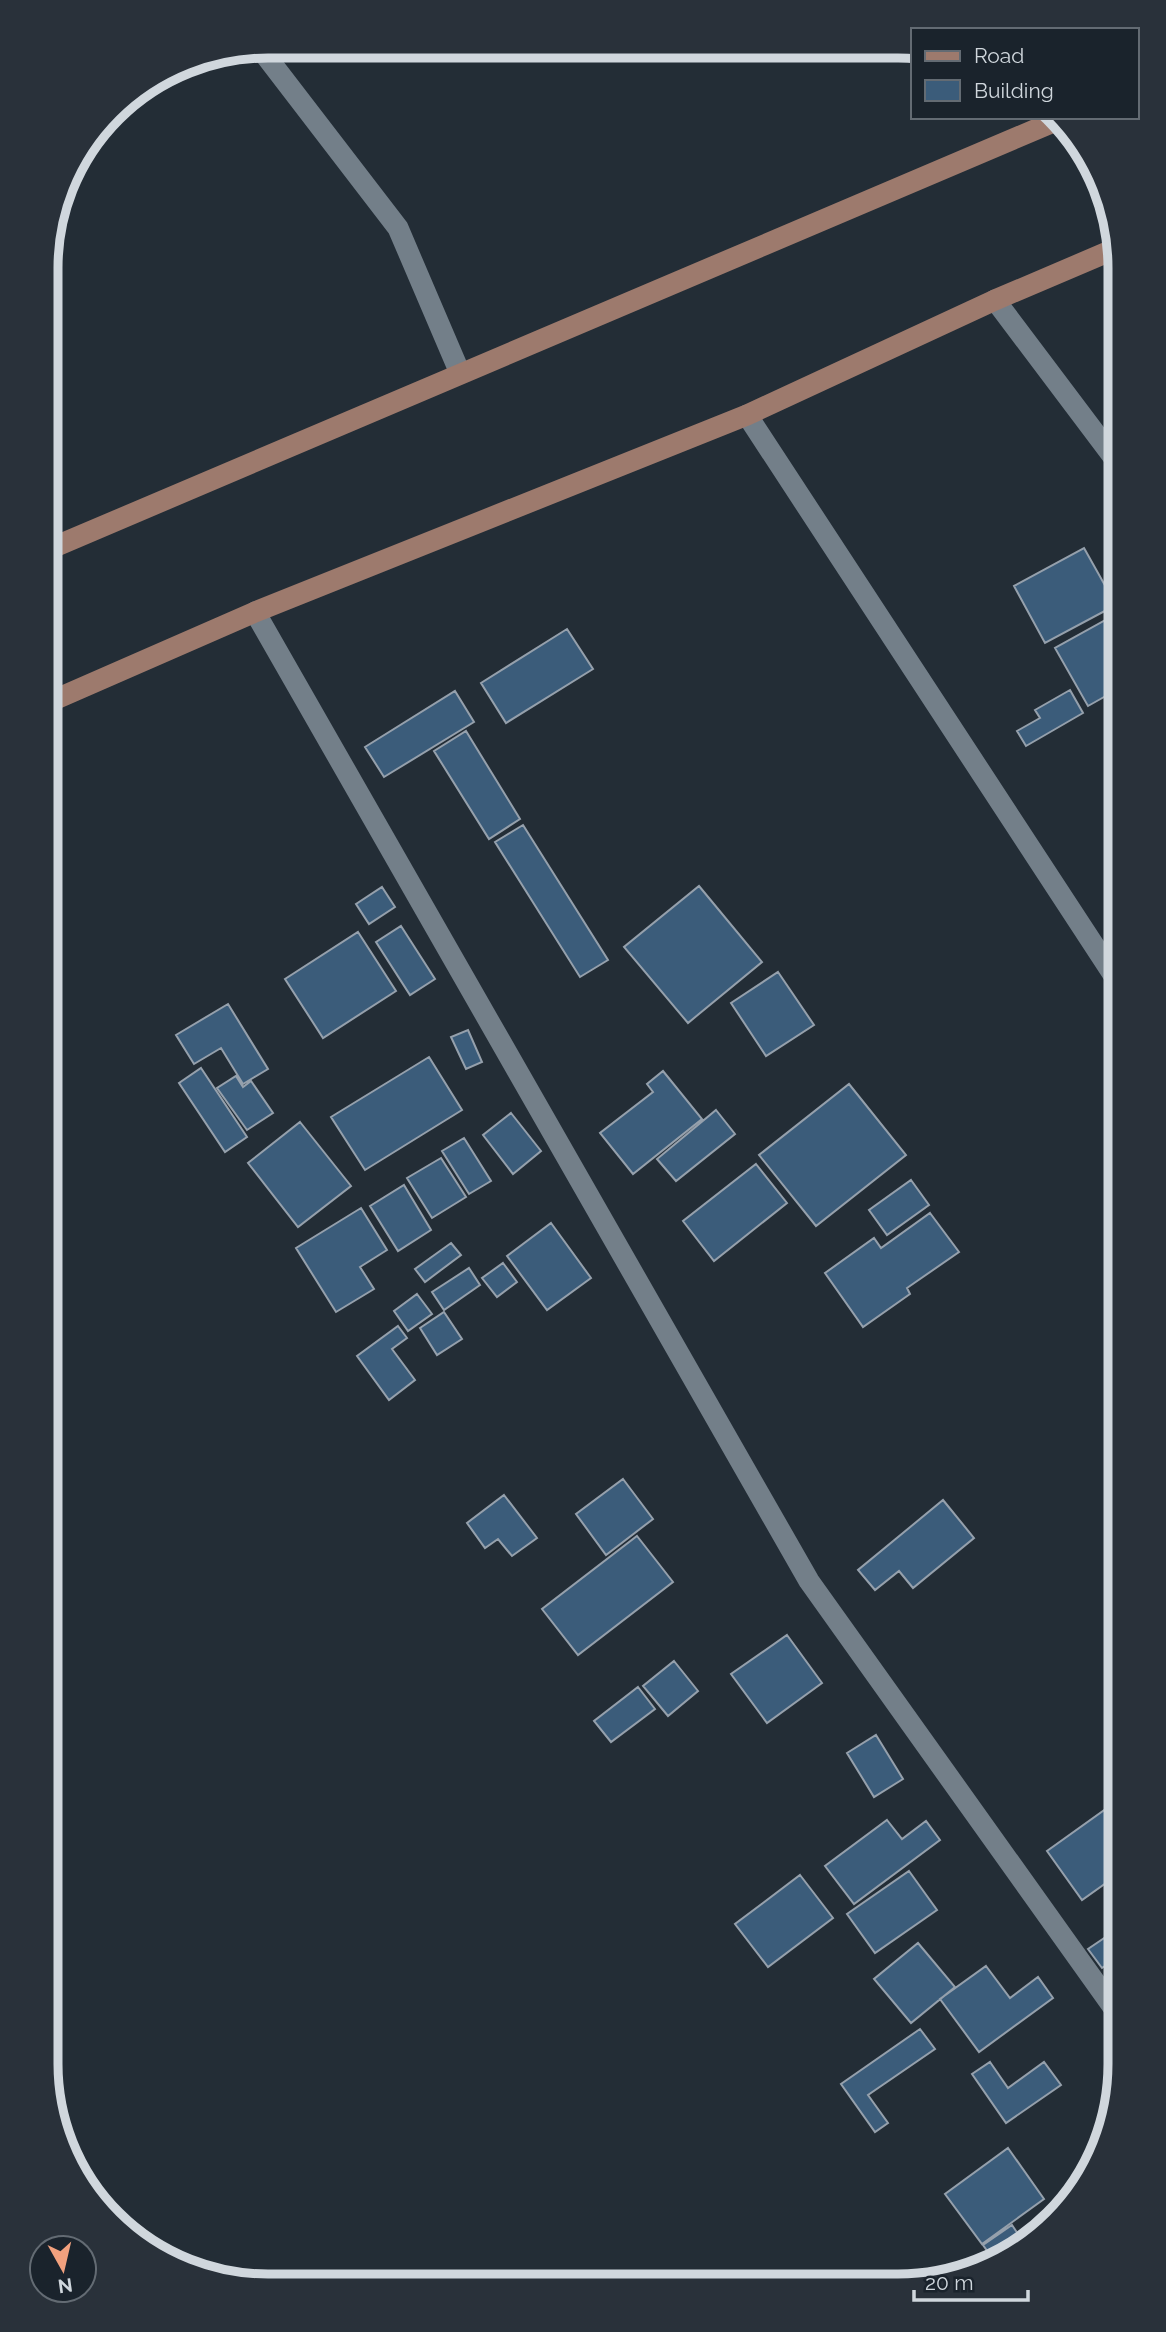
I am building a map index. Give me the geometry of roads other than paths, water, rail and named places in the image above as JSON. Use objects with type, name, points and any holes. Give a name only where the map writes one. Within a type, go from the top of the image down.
[{"type":"main road","points":[[58,545],[1050,123]]},
{"type":"main road","points":[[58,698],[255,611],[747,415],[995,300],[1108,252]]},
{"type":"street","points":[[267,58],[398,229],[460,373]]},
{"type":"street","points":[[995,300],[1108,449]]},
{"type":"street","points":[[747,415],[1108,967]]},
{"type":"street","points":[[255,611],[809,1581],[1108,2000]]}]
